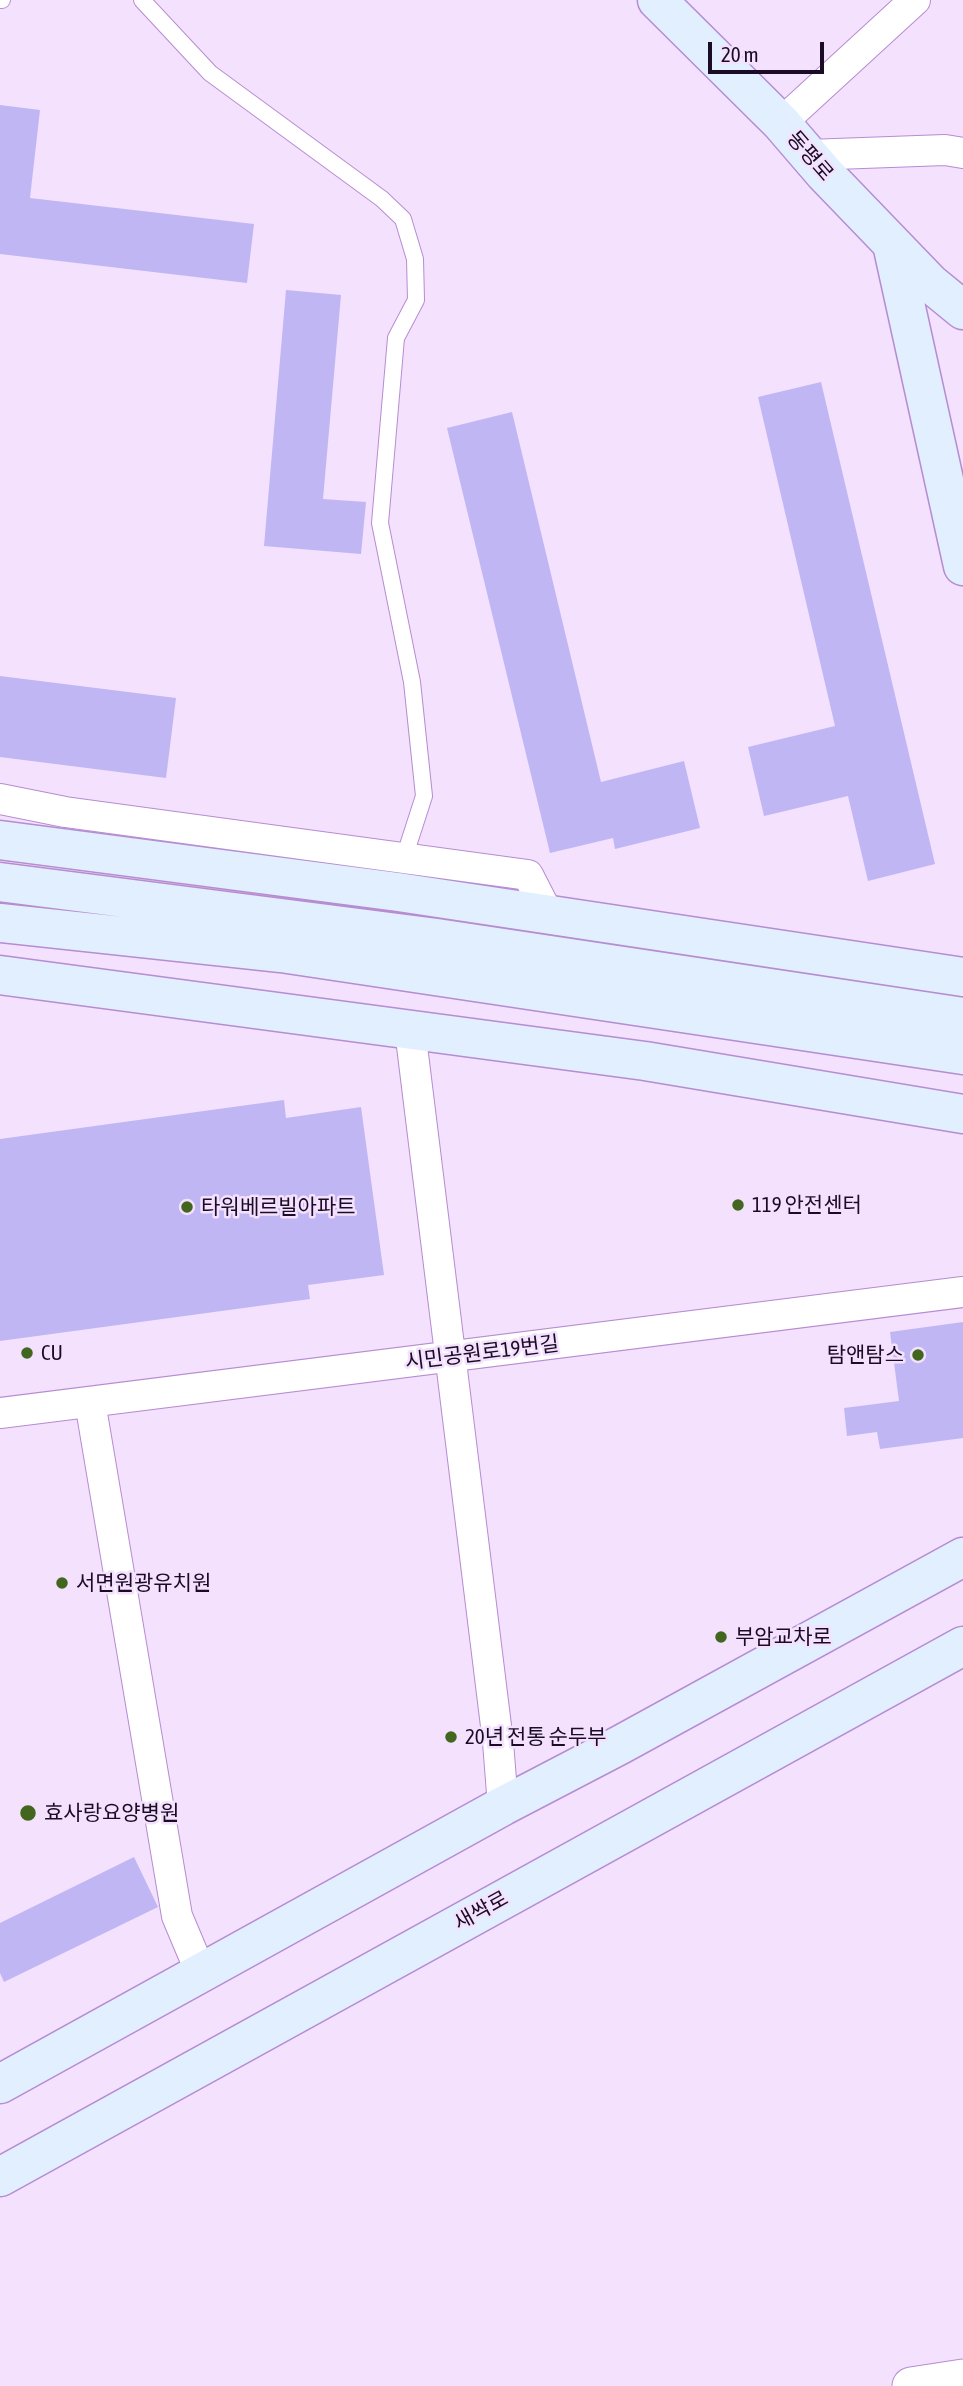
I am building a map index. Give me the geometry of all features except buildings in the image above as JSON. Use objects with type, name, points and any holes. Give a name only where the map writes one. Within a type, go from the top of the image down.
[{"type":"main road","name":"동평로","points":[[657,0],[782,123],[808,155],[930,283],[963,310]]},
{"type":"main road","points":[[892,244],[963,566]]},
{"type":"main road","points":[[930,283],[963,316]]},
{"type":"main road","points":[[930,283],[963,325]]},
{"type":"main road","points":[[0,840],[398,892],[963,976]]},
{"type":"main road","points":[[0,881],[437,938],[963,1017]]},
{"type":"main road","points":[[0,923],[281,953],[963,1055]]},
{"type":"main road","points":[[0,975],[645,1062],[963,1114]]},
{"type":"main road","points":[[0,2084],[503,1806],[963,1558]]},
{"type":"main road","name":"새싹로","points":[[0,2177],[963,1646]]},
{"type":"street","points":[[782,123],[915,0]]},
{"type":"street","points":[[808,155],[945,150],[963,153]]},
{"type":"street","points":[[0,799],[65,812],[528,875],[548,914]]},
{"type":"street","points":[[410,1030],[498,1742],[503,1806]]},
{"type":"street","name":"시민공원로19번길","points":[[0,1413],[963,1292]]},
{"type":"street","points":[[90,1402],[177,1916],[201,1973]]},
{"type":"street","points":[[911,2386],[963,2378]]},
{"type":"lane","points":[[142,0],[210,73],[383,199],[403,219],[415,259],[416,300],[396,338],[380,523],[412,682],[425,796],[404,858]]},
{"type":"place","name":"119 안전센터","points":[[738,1205]]},
{"type":"place","name":"타워베르빌아파트","points":[[187,1207]]},
{"type":"place","name":"CU","points":[[27,1353]]},
{"type":"place","name":"탐앤탐스","points":[[918,1355]]},
{"type":"place","name":"서면원광유치원","points":[[62,1583]]},
{"type":"place","name":"부암교차로","points":[[721,1637]]},
{"type":"place","name":"20년 전통 순두부","points":[[451,1737]]},
{"type":"place","name":"효사랑요양병원","points":[[28,1813]]}]
